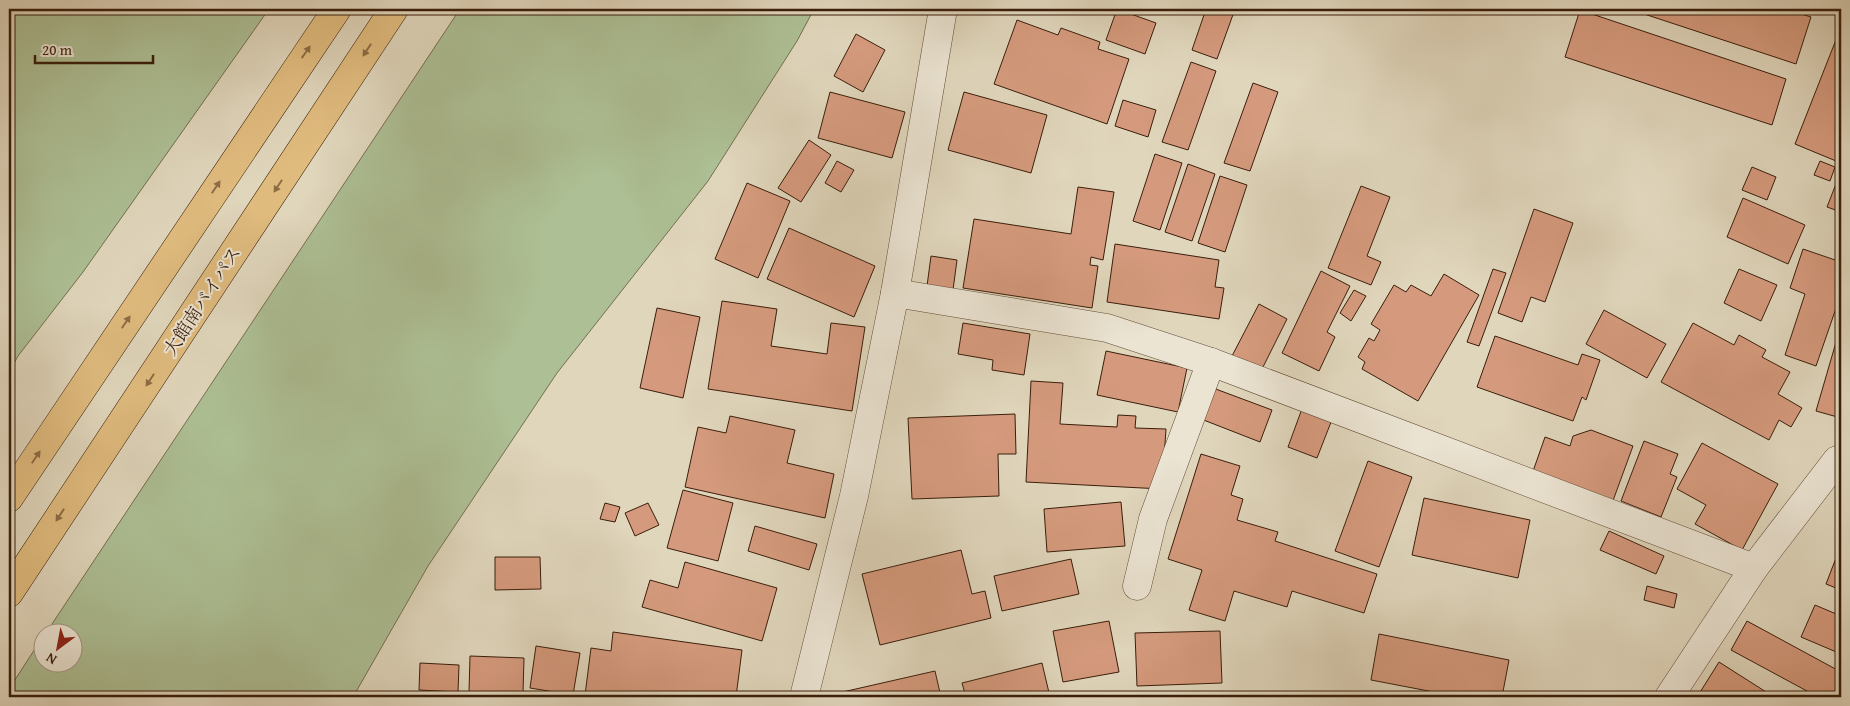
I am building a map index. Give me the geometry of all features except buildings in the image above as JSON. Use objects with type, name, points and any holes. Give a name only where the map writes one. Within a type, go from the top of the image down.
[{"type":"highway","points":[[9,498],[298,64],[337,9]]},
{"type":"highway","name":"大館南バイパス","points":[[9,593],[394,9]]},
{"type":"street","points":[[804,697],[854,496],[896,293],[943,9]]},
{"type":"street","points":[[896,293],[1107,328],[1211,362],[1754,568]]},
{"type":"street","points":[[1137,586],[1153,519],[1211,362]]},
{"type":"street","points":[[1669,697],[1754,568],[1837,460],[1841,459]]},
{"type":"green space","points":[[9,9],[269,9],[83,272],[18,356],[9,373]]},
{"type":"green space","points":[[460,9],[814,9],[797,41],[708,181],[557,373],[428,566],[353,697],[9,697],[9,689],[32,653],[32,674],[82,674],[82,624],[52,624]]}]
